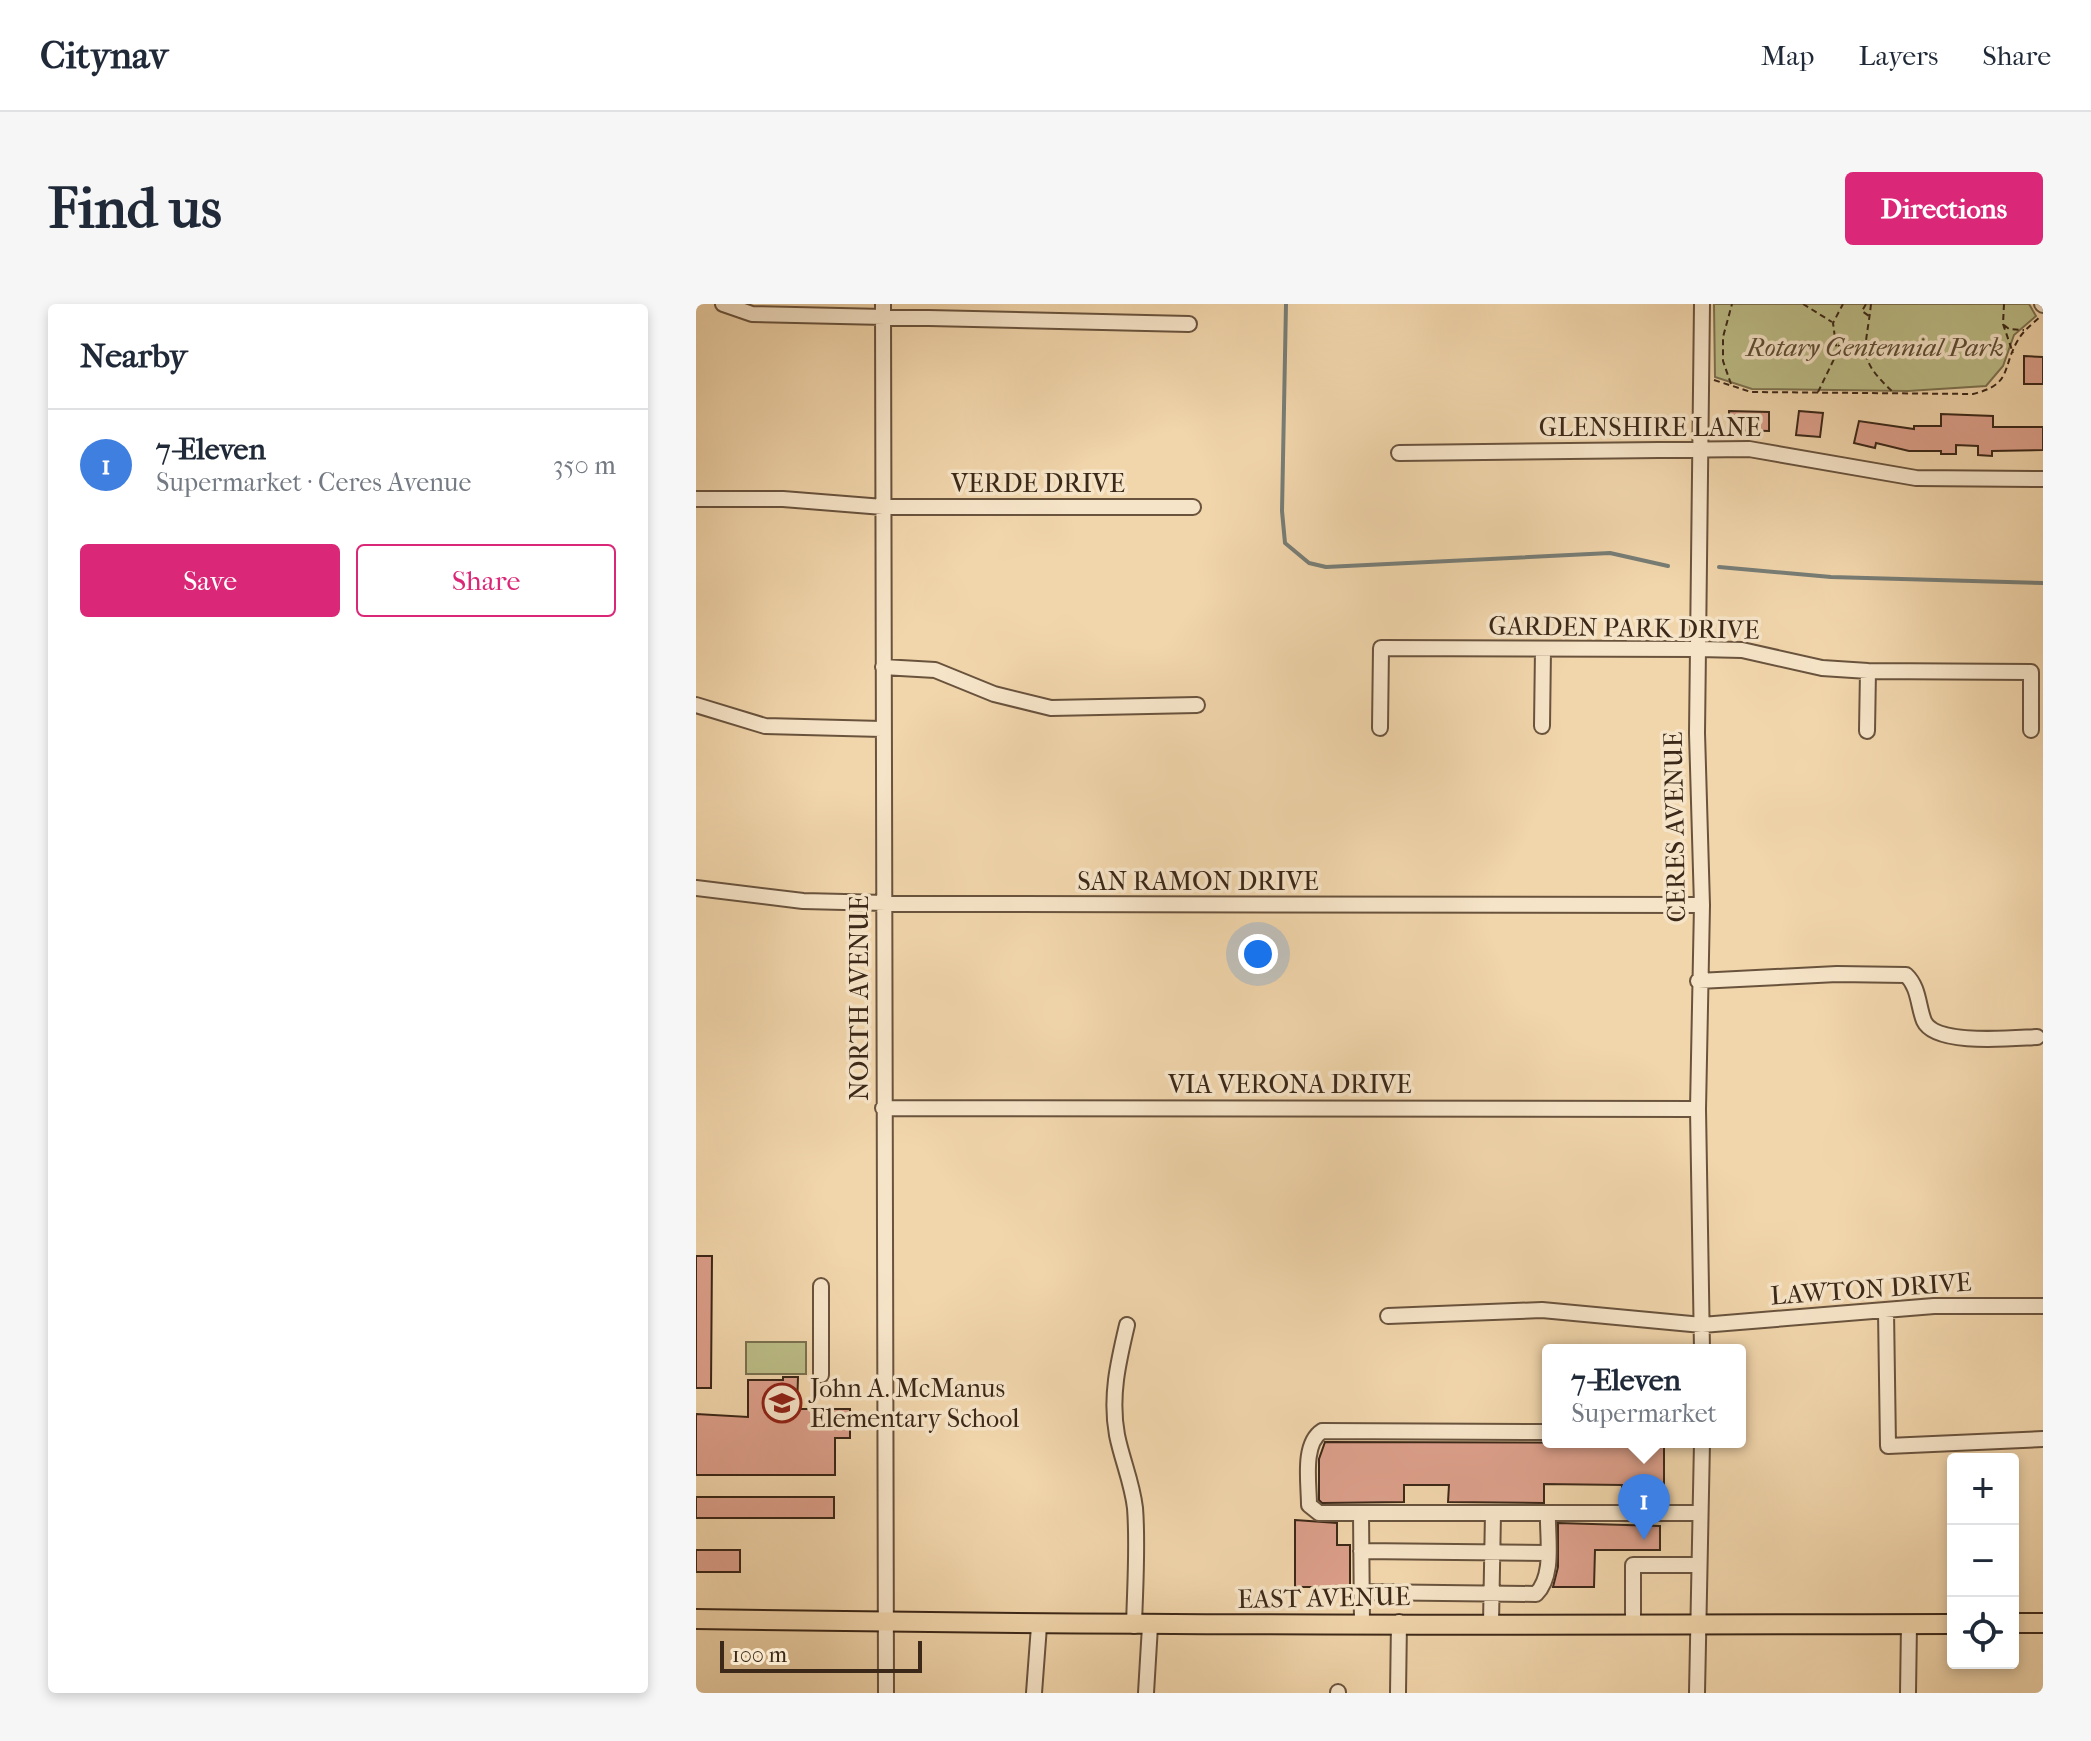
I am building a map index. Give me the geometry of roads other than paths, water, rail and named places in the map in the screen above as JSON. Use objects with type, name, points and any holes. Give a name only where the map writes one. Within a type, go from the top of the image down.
[{"type":"main road","name":"EAST AVENUE","points":[[696,1619],[1039,1626],[1399,1622],[1947,1624]]},
{"type":"main road","points":[[2019,1623],[2043,1623]]},
{"type":"street","points":[[723,304],[752,314],[882,310],[1189,324]]},
{"type":"street","name":"CERES AVENUE","points":[[1702,304],[1699,649],[1702,905],[1698,981],[1702,1344]]},
{"type":"street","name":"NORTH AVENUE","points":[[882,310],[886,1693]]},
{"type":"street","name":"GLENSHIRE LANE","points":[[1399,453],[1700,448],[1777,452],[1858,471],[1916,478],[2043,479]]},
{"type":"street","name":"VERDE DRIVE","points":[[696,499],[783,499],[883,507],[1193,507]]},
{"type":"street","name":"GARDEN PARK DRIVE","points":[[1380,728],[1381,648],[1742,650],[1822,668],[2031,672],[2031,730]]},
{"type":"street","points":[[1542,726],[1543,649]]},
{"type":"street","points":[[883,667],[935,670],[994,694],[1051,708],[1197,705]]},
{"type":"street","points":[[1867,731],[1868,671]]},
{"type":"street","points":[[696,705],[765,726],[882,729]]},
{"type":"street","name":"SAN RAMON DRIVE","points":[[696,888],[781,900],[883,903],[1702,905]]},
{"type":"street","points":[[1698,981],[1837,974],[1906,975],[1913,981],[1926,1025],[1932,1030],[1964,1038],[2037,1037]]},
{"type":"street","name":"VIA VERONA DRIVE","points":[[883,1108],[1698,1109]]},
{"type":"street","points":[[821,1286],[821,1375]]},
{"type":"street","name":"LAWTON DRIVE","points":[[1388,1316],[1542,1310],[1702,1325],[1934,1306],[2043,1306]]},
{"type":"street","points":[[1886,1311],[1888,1446],[2043,1439]]},
{"type":"street","points":[[1127,1325],[1115,1376],[1113,1409],[1118,1439],[1131,1478],[1135,1511],[1146,1693]]},
{"type":"street","points":[[1542,1432],[1322,1431],[1314,1436],[1310,1450],[1309,1505],[1319,1513],[1700,1513]]},
{"type":"street","points":[[1697,1693],[1702,1448]]},
{"type":"street","points":[[1361,1513],[1362,1623]]},
{"type":"street","points":[[1491,1623],[1493,1513]]},
{"type":"street","points":[[1361,1592],[1536,1594],[1544,1586],[1547,1574],[1548,1513]]},
{"type":"street","points":[[1361,1551],[1547,1553]]},
{"type":"street","points":[[1633,1624],[1633,1565],[1699,1565]]},
{"type":"street","points":[[1398,1693],[1399,1622]]},
{"type":"street","points":[[1908,1693],[1909,1624]]},
{"type":"street","points":[[1034,1693],[1039,1626]]},
{"type":"waterway","points":[[1286,304],[1282,511],[1285,543],[1309,563],[1326,567],[1610,553],[1668,566]]},
{"type":"waterway","points":[[1719,567],[1831,577],[2043,583]]},
{"type":"place","name":"John A. McManus Elementary School","points":[[782,1403]]},
{"type":"place","name":"7-Eleven","points":[[1644,1540]]},
{"type":"park label","name":"Rotary Centennial Park","points":[[1875,347]]}]
